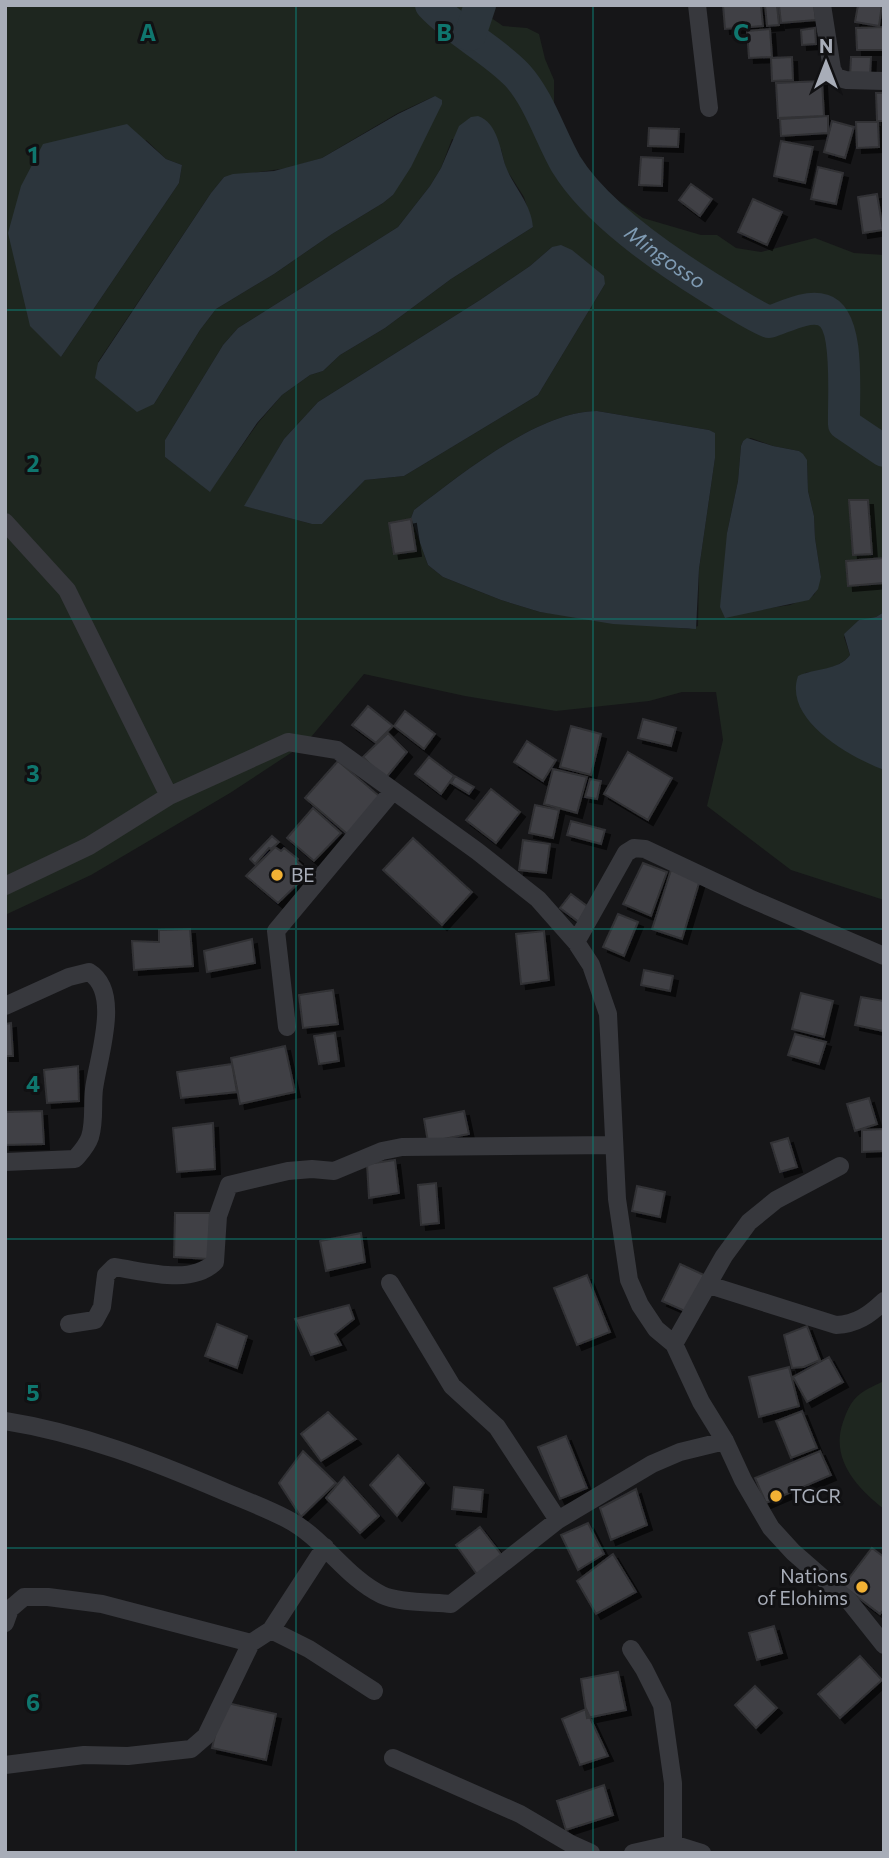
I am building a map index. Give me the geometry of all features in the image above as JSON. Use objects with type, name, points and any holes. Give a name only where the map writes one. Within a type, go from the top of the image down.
[{"type":"street","points":[[697,5],[709,108]]},
{"type":"street","points":[[822,5],[832,69],[836,77],[846,80],[884,81]]},
{"type":"street","points":[[5,522],[67,590],[169,796]]},
{"type":"street","points":[[5,886],[89,846],[169,796],[288,742],[337,750],[392,792],[477,850],[538,899],[576,942],[591,965],[608,1014],[617,1199],[629,1280],[640,1305],[656,1329],[674,1344],[701,1402],[771,1528],[793,1552],[849,1601],[884,1645]]},
{"type":"street","points":[[286,1027],[276,931],[392,792]]},
{"type":"street","points":[[576,942],[626,853],[634,848],[645,849],[749,898],[884,956]]},
{"type":"street","points":[[5,1006],[69,977],[89,972],[98,977],[105,995],[106,1017],[94,1090],[93,1121],[87,1145],[75,1159],[5,1162]]},
{"type":"street","points":[[69,1324],[95,1320],[102,1307],[106,1275],[114,1267],[168,1275],[205,1272],[215,1262],[218,1216],[229,1185],[288,1171],[334,1171],[382,1151],[402,1147],[614,1144]]},
{"type":"street","points":[[674,1344],[724,1256],[749,1222],[776,1200],[840,1166]]},
{"type":"street","points":[[390,1283],[452,1385],[497,1427],[558,1520]]},
{"type":"street","points":[[709,1285],[836,1325],[851,1324],[884,1301]]},
{"type":"street","points":[[495,1416],[558,1520]]},
{"type":"street","points":[[5,1421],[46,1427],[144,1458],[289,1520],[325,1547],[349,1573],[384,1596],[451,1604],[558,1520],[652,1464],[680,1452],[725,1441]]},
{"type":"street","points":[[5,1765],[85,1755],[128,1756],[191,1749],[206,1736],[251,1643],[271,1630],[325,1547]]},
{"type":"street","points":[[5,1623],[10,1609],[24,1597],[48,1597],[102,1604],[251,1643]]},
{"type":"street","points":[[271,1630],[309,1649],[374,1691]]},
{"type":"street","points":[[631,1648],[662,1705],[673,1783],[673,1844]]},
{"type":"street","points":[[393,1758],[520,1814],[591,1853]]},
{"type":"street","points":[[633,1853],[673,1844],[702,1853]]},
{"type":"shaded area","points":[[5,5],[487,5],[487,15],[503,26],[527,28],[539,34],[554,80],[554,128],[594,184],[643,218],[701,235],[717,235],[736,248],[761,252],[815,238],[854,253],[884,255],[884,612],[876,617],[859,620],[844,637],[850,655],[841,663],[805,673],[811,723],[834,743],[884,770],[884,900],[791,870],[707,806],[723,740],[716,692],[682,692],[649,701],[556,711],[465,696],[364,674],[306,743],[230,793],[91,875],[5,915]],"holes":[[[435,96],[393,195],[216,309],[154,404],[98,362],[224,177],[288,168],[322,158],[398,113]],[[452,139],[501,149],[506,169],[524,197],[533,227],[451,279],[385,328],[340,355],[323,371],[310,375],[282,395],[258,423],[210,491],[165,457],[165,440],[223,345],[238,328],[398,227],[441,168]],[[146,140],[166,159],[182,165],[179,183],[61,357]],[[552,247],[605,284],[538,395],[404,476],[365,480],[322,524],[312,524],[245,506],[284,439],[318,402],[530,266]],[[597,411],[709,430],[715,458],[699,569],[698,626],[689,629],[540,612],[443,577],[428,565],[411,518],[414,510],[501,447],[550,422],[574,414]],[[751,438],[799,451],[807,461],[808,491],[814,516],[821,577],[814,595],[790,605],[756,610],[727,533],[738,481],[743,441]]]},
{"type":"shaded area","points":[[435,96],[442,100],[442,104],[411,167],[393,195],[216,309],[154,404],[137,412],[95,378],[98,363],[224,177],[274,171],[322,158]]},
{"type":"shaded area","points":[[478,116],[494,131],[509,175],[529,210],[533,227],[451,279],[385,328],[340,355],[323,371],[310,375],[282,395],[257,423],[210,492],[165,457],[165,440],[223,345],[238,328],[398,227],[441,168],[459,126],[471,117]]},
{"type":"shaded area","points":[[127,124],[166,159],[182,165],[179,183],[61,357],[30,326],[8,233],[21,186],[43,144]]},
{"type":"shaded area","points":[[561,245],[572,250],[604,276],[605,284],[538,395],[404,476],[365,480],[322,524],[312,524],[244,506],[284,439],[318,402],[480,300],[530,266],[552,247]]},
{"type":"shaded area","points":[[597,411],[715,433],[715,458],[699,569],[696,629],[613,624],[540,612],[443,577],[428,565],[411,518],[414,510],[477,463],[526,433],[574,414]]},
{"type":"shaded area","points":[[747,438],[799,451],[807,460],[808,491],[814,516],[821,577],[818,589],[809,600],[725,618],[720,607],[727,533],[738,481],[741,446]]},
{"type":"shaded area","points":[[884,612],[884,770],[854,756],[823,735],[800,707],[796,692],[798,676],[833,667],[850,655],[844,634],[859,620],[876,617]]},
{"type":"shaded area","points":[[884,1381],[884,1509],[864,1492],[848,1471],[840,1448],[840,1436],[846,1414],[854,1400],[865,1390]]},
{"type":"building","points":[[723,5],[761,5],[763,26],[725,29]]},
{"type":"building","points":[[765,5],[777,5],[779,25],[767,26]]},
{"type":"building","points":[[779,5],[814,5],[816,20],[781,23]]},
{"type":"building","points":[[858,5],[882,5],[879,26],[855,22]]},
{"type":"building","points":[[884,27],[884,50],[857,50],[856,28]]},
{"type":"building","points":[[815,28],[816,44],[802,45],[801,30]]},
{"type":"building","points":[[770,29],[772,57],[749,58],[747,31]]},
{"type":"building","points":[[792,57],[793,80],[772,81],[771,58]]},
{"type":"building","points":[[851,57],[871,57],[870,77],[850,77]]},
{"type":"building","points":[[822,81],[824,116],[778,118],[776,83]]},
{"type":"building","points":[[876,93],[884,93],[884,121],[877,121]]},
{"type":"building","points":[[828,116],[828,133],[781,136],[780,119]]},
{"type":"building","points":[[832,121],[854,127],[845,158],[824,152]]},
{"type":"building","points":[[856,122],[878,122],[879,147],[857,148]]},
{"type":"building","points":[[649,128],[679,129],[678,147],[648,146]]},
{"type":"building","points":[[781,141],[813,147],[805,183],[774,176]]},
{"type":"building","points":[[641,157],[663,158],[662,186],[639,185]]},
{"type":"building","points":[[818,167],[843,173],[836,204],[811,199]]},
{"type":"building","points":[[691,184],[712,199],[700,216],[679,200]]},
{"type":"building","points":[[877,194],[883,230],[863,233],[858,197]]},
{"type":"building","points":[[753,199],[782,212],[767,245],[738,232]]},
{"type":"building","points":[[849,500],[868,500],[872,554],[853,555]]},
{"type":"building","points":[[411,519],[416,551],[394,554],[389,523]]},
{"type":"building","points":[[884,558],[884,583],[848,586],[846,561]]},
{"type":"building","points":[[368,706],[393,726],[376,743],[352,725]]},
{"type":"building","points":[[405,711],[435,734],[424,749],[394,726]]},
{"type":"building","points":[[643,719],[676,728],[671,746],[638,738]]},
{"type":"building","points":[[571,726],[601,734],[591,775],[560,767]]},
{"type":"building","points":[[388,733],[407,752],[385,779],[363,757]]},
{"type":"building","points":[[527,741],[556,760],[543,781],[514,762]]},
{"type":"building","points":[[628,752],[672,778],[648,820],[604,794]]},
{"type":"building","points":[[429,757],[454,776],[441,794],[415,774]]},
{"type":"building","points":[[338,761],[385,801],[352,838],[305,798]]},
{"type":"building","points":[[553,769],[587,777],[577,813],[544,804]]},
{"type":"building","points":[[455,776],[474,787],[469,794],[451,783]]},
{"type":"building","points":[[590,779],[601,781],[597,799],[585,797]]},
{"type":"building","points":[[491,789],[520,812],[496,843],[466,820]]},
{"type":"building","points":[[535,805],[559,810],[553,838],[529,833]]},
{"type":"building","points":[[313,808],[341,833],[314,861],[287,838]]},
{"type":"building","points":[[571,821],[605,830],[601,844],[567,835]]},
{"type":"building","points":[[272,836],[279,842],[269,848],[255,864],[250,859]]},
{"type":"building","points":[[413,838],[472,892],[442,925],[383,870]]},
{"type":"building","points":[[523,840],[550,844],[546,873],[519,870]]},
{"type":"building","name":"BE","points":[[275,847],[281,851],[284,848],[298,859],[309,873],[278,903],[246,876]]},
{"type":"building","points":[[643,863],[667,872],[651,916],[623,904]]},
{"type":"building","points":[[671,870],[700,880],[682,939],[652,929]]},
{"type":"building","points":[[571,894],[591,909],[580,923],[560,908]]},
{"type":"building","points":[[618,914],[638,922],[624,956],[603,947]]},
{"type":"building","points":[[190,929],[193,966],[134,970],[132,941],[159,942],[159,930]]},
{"type":"building","points":[[544,931],[549,980],[521,984],[516,934]]},
{"type":"building","points":[[252,939],[255,963],[207,972],[204,951]]},
{"type":"building","points":[[644,970],[673,976],[670,991],[641,985]]},
{"type":"building","points":[[333,990],[338,1024],[303,1028],[299,995]]},
{"type":"building","points":[[801,993],[833,1001],[824,1037],[792,1029]]},
{"type":"building","points":[[861,997],[884,1001],[883,1031],[855,1025]]},
{"type":"building","points":[[11,1023],[13,1056],[5,1056],[5,1024]]},
{"type":"building","points":[[335,1033],[339,1061],[319,1064],[314,1036]]},
{"type":"building","points":[[795,1034],[826,1042],[819,1064],[788,1055]]},
{"type":"building","points":[[285,1046],[295,1092],[240,1104],[231,1058]]},
{"type":"building","points":[[232,1064],[237,1092],[181,1098],[177,1072]]},
{"type":"building","points":[[78,1066],[79,1101],[47,1103],[44,1070]]},
{"type":"building","points":[[869,1098],[877,1124],[855,1131],[847,1104]]},
{"type":"building","points":[[42,1111],[44,1144],[5,1145],[5,1112]]},
{"type":"building","points":[[464,1111],[469,1134],[428,1142],[424,1119]]},
{"type":"building","points":[[213,1123],[215,1169],[177,1172],[173,1128]]},
{"type":"building","points":[[884,1129],[884,1151],[862,1152],[862,1130]]},
{"type":"building","points":[[788,1138],[797,1167],[780,1172],[771,1143]]},
{"type":"building","points":[[395,1160],[399,1193],[369,1198],[367,1164]]},
{"type":"building","points":[[436,1183],[439,1223],[421,1225],[418,1185]]},
{"type":"building","points":[[637,1186],[665,1192],[660,1217],[632,1211]]},
{"type":"building","points":[[175,1213],[210,1213],[209,1259],[174,1257]]},
{"type":"building","points":[[361,1233],[365,1262],[326,1271],[320,1241]]},
{"type":"building","points":[[680,1264],[704,1275],[687,1312],[662,1301]]},
{"type":"building","points":[[587,1275],[610,1332],[577,1345],[554,1288]]},
{"type":"building","points":[[349,1305],[354,1319],[335,1334],[341,1345],[311,1355],[295,1319]]},
{"type":"building","points":[[217,1324],[247,1336],[237,1368],[205,1356]]},
{"type":"building","points":[[807,1326],[820,1360],[804,1367],[792,1368],[784,1335]]},
{"type":"building","points":[[829,1357],[843,1382],[807,1402],[793,1377]]},
{"type":"building","points":[[789,1367],[799,1406],[759,1417],[749,1377]]},
{"type":"building","points":[[802,1411],[817,1448],[791,1458],[776,1421]]},
{"type":"building","points":[[328,1412],[356,1439],[321,1461],[301,1434]]},
{"type":"building","points":[[566,1436],[587,1488],[560,1499],[538,1447]]},
{"type":"building","points":[[303,1451],[336,1483],[301,1517],[279,1483]]},
{"type":"building","points":[[820,1451],[831,1475],[766,1503],[755,1478]]},
{"type":"building","points":[[398,1455],[424,1483],[397,1516],[370,1485]]},
{"type":"building","points":[[344,1477],[379,1516],[360,1533],[326,1498]]},
{"type":"building","points":[[454,1487],[483,1490],[481,1512],[452,1509]]},
{"type":"building","points":[[636,1489],[647,1525],[611,1540],[600,1508]]},
{"type":"building","points":[[588,1523],[604,1554],[578,1570],[561,1535]]},
{"type":"building","points":[[480,1527],[504,1558],[479,1577],[456,1545]]},
{"type":"building","points":[[872,1548],[884,1557],[884,1609],[880,1614],[843,1586]]},
{"type":"building","points":[[613,1554],[636,1592],[596,1614],[577,1581]]},
{"type":"building","points":[[774,1626],[782,1653],[757,1660],[749,1633]]},
{"type":"building","points":[[860,1656],[882,1680],[840,1718],[818,1694]]},
{"type":"building","points":[[618,1672],[626,1710],[587,1718],[581,1679]]},
{"type":"building","points":[[755,1686],[777,1708],[756,1728],[735,1705]]},
{"type":"building","points":[[223,1702],[276,1714],[266,1760],[212,1748]]},
{"type":"building","points":[[586,1709],[608,1756],[580,1765],[562,1719]]},
{"type":"building","points":[[604,1785],[613,1815],[566,1830],[557,1801]]},
{"type":"waterway","name":"Mingosso","points":[[431,5],[451,24],[496,56],[517,75],[532,95],[566,164],[579,182],[612,217],[651,249],[769,322],[810,309],[823,310],[832,316],[842,343],[844,424],[884,451]]},
{"type":"waterway","points":[[470,35],[480,5]]},
{"type":"place","name":"BE","points":[[277,875]]},
{"type":"place","name":"TGCR","points":[[776,1496]]},
{"type":"place","name":"Nations of Elohims","points":[[862,1587]]}]
